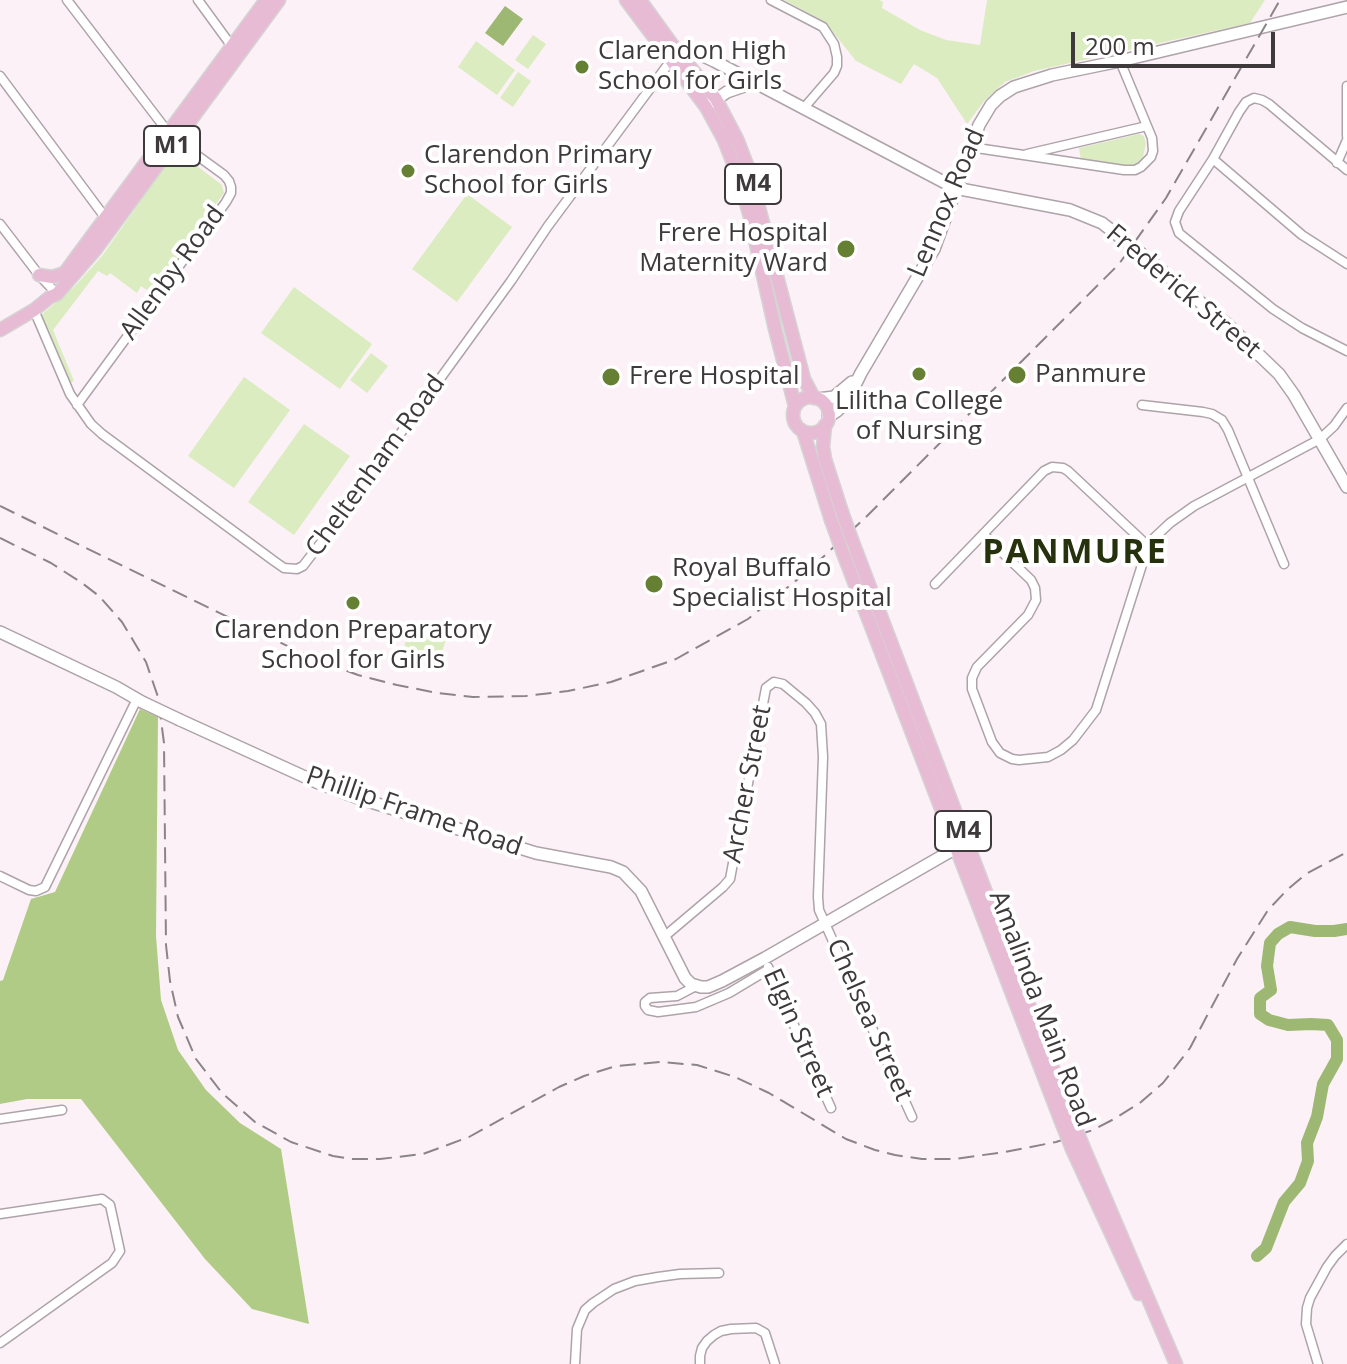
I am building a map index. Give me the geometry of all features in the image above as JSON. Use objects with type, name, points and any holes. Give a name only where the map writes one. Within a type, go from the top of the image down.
[{"type":"main road","name":"M1","points":[[0,330],[34,310],[53,294],[235,50],[266,0]]},
{"type":"main road","name":"M1","points":[[235,50],[279,0]]},
{"type":"main road","name":"M4","points":[[626,0],[675,56]]},
{"type":"main road","name":"M4","points":[[640,0],[675,56]]},
{"type":"main road","name":"Amalinda Main Road","points":[[675,56],[737,139],[749,170],[804,379],[816,398],[826,406],[823,447],[843,553],[962,845]]},
{"type":"main road","name":"Amalinda Main Road","points":[[711,103],[750,217],[795,406],[794,423],[803,431],[836,516],[852,540],[1067,1123],[1131,1278],[1158,1324],[1176,1364]]},
{"type":"main road","name":"M1","points":[[53,294],[65,273],[109,222]]},
{"type":"main road","points":[[39,275],[52,277],[65,273]]},
{"type":"main road","points":[[795,406],[803,399],[816,398]]},
{"type":"main road","points":[[803,431],[818,432],[827,421]]},
{"type":"street","name":"Allenby Road","points":[[67,0],[172,136],[224,175],[229,181],[231,193],[77,405]]},
{"type":"street","points":[[198,0],[235,50]]},
{"type":"street","points":[[771,0],[823,27],[834,44],[837,57],[834,73],[803,109]]},
{"type":"street","name":"Lennox Road","points":[[827,421],[843,405],[934,249],[979,125],[991,105],[1006,92],[1052,75],[1347,7]]},
{"type":"street","name":"Frederick Street","points":[[675,56],[684,50],[700,54],[955,188],[1070,210],[1102,223],[1228,325],[1269,364],[1286,383],[1347,487]]},
{"type":"street","name":"Cheltenham Road","points":[[34,310],[70,394],[91,424],[274,561],[290,569],[303,566],[548,226],[675,56]]},
{"type":"street","points":[[970,147],[1135,170],[1147,163],[1153,151],[1152,138],[1120,61]]},
{"type":"street","points":[[0,76],[109,222]]},
{"type":"street","points":[[711,103],[753,83]]},
{"type":"street","points":[[1337,163],[1347,138],[1347,88]]},
{"type":"street","points":[[1347,170],[1269,104],[1254,98],[1246,102],[1175,222],[1179,233],[1273,309],[1347,351]]},
{"type":"street","points":[[1021,156],[1147,126]]},
{"type":"street","points":[[1213,159],[1302,235],[1347,264]]},
{"type":"street","points":[[0,224],[53,294]]},
{"type":"street","name":"Lennox Road","points":[[816,398],[834,397],[861,373]]},
{"type":"street","points":[[1142,405],[1203,412],[1219,417],[1228,430],[1284,564]]},
{"type":"street","points":[[983,534],[1031,580],[1036,594],[1034,606],[1028,615],[977,667],[971,683],[995,748],[1005,756],[1019,760],[1039,759],[1055,754],[1073,740],[1092,717],[1148,546],[1161,531],[1181,515],[1320,439],[1347,408]]},
{"type":"street","points":[[935,584],[1044,471],[1057,466],[1068,471],[1148,546]]},
{"type":"street","name":"Phillip Frame Road","points":[[0,632],[139,701],[316,782],[536,853],[623,872],[641,891],[693,988]]},
{"type":"street","name":"Archer Street","points":[[665,936],[730,879],[766,688],[774,682],[789,688],[806,703],[821,724],[823,757],[818,904],[825,924]]},
{"type":"street","points":[[0,876],[36,891],[45,887],[139,701]]},
{"type":"street","points":[[767,964],[708,987],[693,988],[668,998],[650,998],[645,1006],[658,1012],[696,1007],[729,993],[825,924],[962,845]]},
{"type":"street","name":"Chelsea Street","points":[[825,924],[912,1117]]},
{"type":"street","name":"Elgin Street","points":[[767,964],[831,1108]]},
{"type":"street","points":[[693,988],[696,1007]]},
{"type":"street","points":[[0,1119],[62,1110]]},
{"type":"street","points":[[0,1214],[98,1199],[107,1201],[120,1243],[118,1258],[0,1343]]},
{"type":"street","points":[[1318,1364],[1306,1324],[1307,1308],[1327,1267],[1347,1244]]},
{"type":"street","points":[[575,1364],[577,1329],[585,1310],[614,1289],[658,1277],[719,1273]]},
{"type":"street","points":[[700,1364],[702,1348],[714,1335],[731,1329],[756,1328],[765,1333],[775,1364]]},
{"type":"shaded area","points":[[784,0],[879,0],[883,2],[882,8],[920,30],[946,40],[980,45],[987,0],[1265,0],[1250,23],[1034,71],[1005,82],[985,100],[967,124],[937,78],[914,64],[901,84],[856,61],[825,22]]},
{"type":"shaded area","points":[[505,6],[523,19],[503,46],[485,33]]},
{"type":"shaded area","points":[[533,35],[546,44],[528,69],[515,60]]},
{"type":"shaded area","points":[[476,41],[515,70],[497,95],[458,67]]},
{"type":"shaded area","points":[[518,72],[531,81],[513,107],[500,98]]},
{"type":"shaded area","points":[[1139,134],[1144,136],[1146,144],[1143,157],[1136,164],[1081,160],[1079,148]]},
{"type":"shaded area","points":[[181,154],[222,185],[224,193],[151,293],[141,286],[137,293],[110,273],[107,276],[98,271],[53,330],[74,381],[69,383],[40,316],[74,287],[102,256],[172,156]]},
{"type":"shaded area","points":[[467,194],[512,227],[457,302],[412,269]]},
{"type":"shaded area","points":[[294,287],[372,344],[340,389],[261,333]]},
{"type":"shaded area","points":[[371,353],[388,366],[367,393],[350,380]]},
{"type":"shaded area","points":[[244,377],[290,410],[234,488],[188,456]]},
{"type":"shaded area","points":[[304,424],[350,456],[294,535],[248,502]]},
{"type":"shaded area","points":[[412,624],[447,637],[435,671],[400,658]]},
{"type":"shaded area","points":[[140,709],[158,717],[156,936],[161,1000],[178,1050],[206,1090],[240,1123],[281,1149],[309,1324],[252,1309],[205,1259],[81,1099],[27,1099],[0,1104],[0,981],[3,980],[31,899],[55,892]]},
{"type":"waterway","points":[[1257,1256],[1266,1248],[1284,1202],[1300,1183],[1308,1161],[1307,1143],[1317,1117],[1323,1084],[1337,1059],[1337,1040],[1328,1025],[1288,1025],[1260,1014],[1260,998],[1271,990],[1267,966],[1270,943],[1290,927],[1315,931],[1347,929]]},
{"type":"railway","points":[[0,506],[312,658],[397,685],[473,697],[526,696],[611,682],[676,659],[748,619],[808,571],[1119,264],[1166,198],[1280,0]]},
{"type":"railway","points":[[0,538],[51,563],[99,596],[122,622],[146,662],[158,697],[164,743],[166,945],[170,981],[178,1017],[196,1059],[222,1093],[255,1122],[291,1142],[333,1156],[380,1159],[423,1154],[469,1137],[584,1076],[616,1066],[660,1062],[697,1065],[735,1077],[769,1093],[846,1139],[895,1155],[954,1159],[1056,1142],[1093,1130],[1114,1119],[1163,1083],[1190,1048],[1237,959],[1268,910],[1306,874],[1347,852]]},
{"type":"place","name":"Clarendon High School for Girls","points":[[582,67]]},
{"type":"place","name":"Clarendon Primary School for Girls","points":[[408,171]]},
{"type":"place","name":"Frere Hospital Maternity Ward","points":[[846,249]]},
{"type":"place","name":"Lilitha College of Nursing","points":[[919,374]]},
{"type":"place","name":"Panmure","points":[[1017,375]]},
{"type":"place","name":"Frere Hospital","points":[[611,377]]},
{"type":"place","name":"Royal Buffalo Specialist Hospital","points":[[654,584]]},
{"type":"place","name":"Clarendon Preparatory School for Girls","points":[[353,603]]},
{"type":"district","name":"PANMURE","points":[[1075,553]]}]
